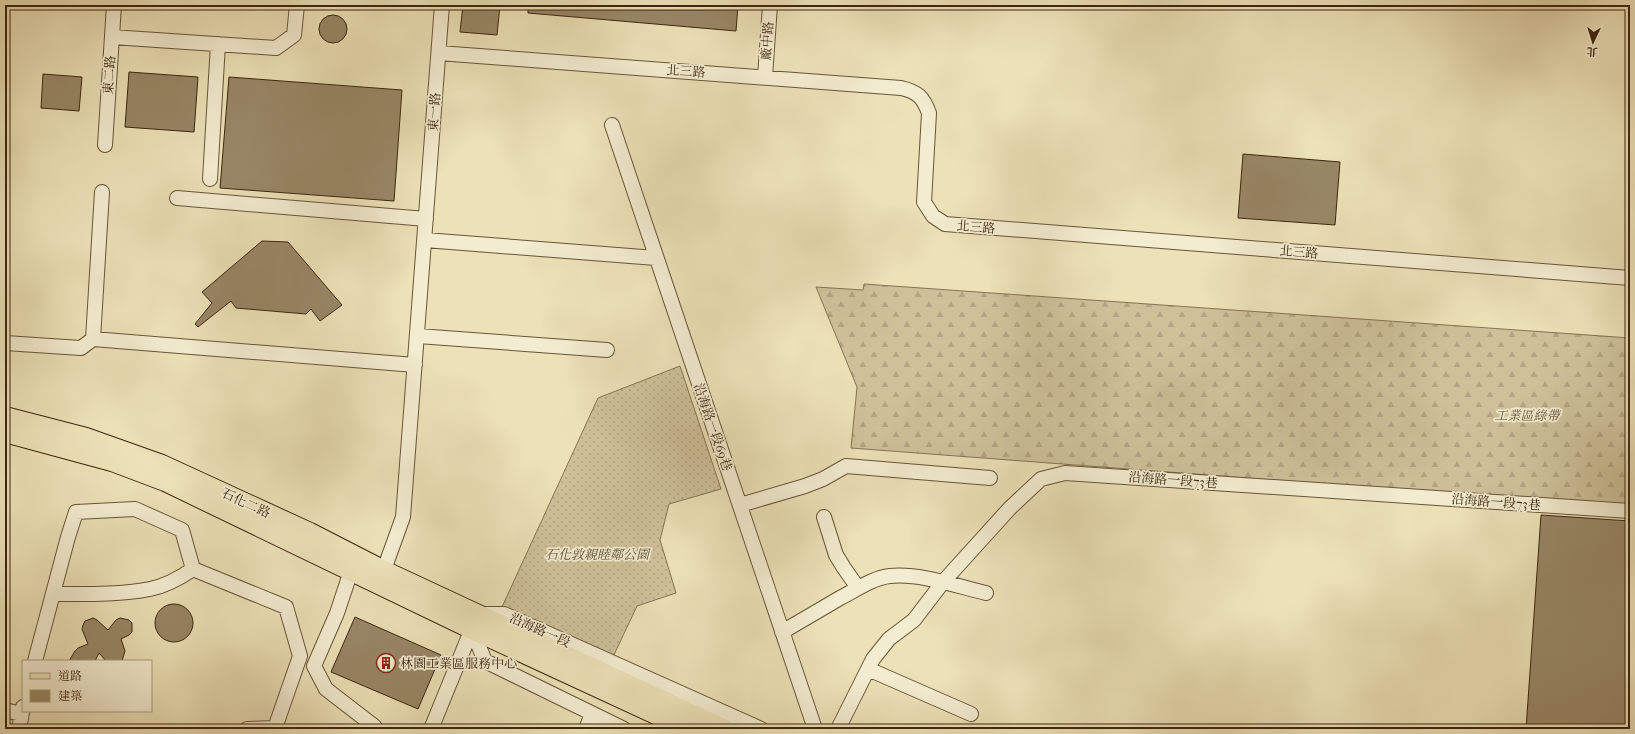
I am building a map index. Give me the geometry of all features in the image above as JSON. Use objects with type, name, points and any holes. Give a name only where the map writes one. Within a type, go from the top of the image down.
[{"type":"main road","name":"石化二路","points":[[5,416],[86,437],[162,464],[310,532],[353,563]]},
{"type":"main road","name":"石化二路","points":[[5,433],[112,462],[165,482],[353,563],[475,622]]},
{"type":"main road","points":[[475,622],[686,729]]},
{"type":"main road","name":"沿海路一段","points":[[475,622],[725,729]]},
{"type":"street","name":"東二路","points":[[104,145],[114,5]]},
{"type":"street","points":[[112,37],[276,48],[294,35],[297,5]]},
{"type":"street","name":"東一路","points":[[381,577],[403,517],[418,336],[442,5]]},
{"type":"street","name":"廠中路","points":[[765,77],[770,5]]},
{"type":"street","points":[[210,179],[218,44]]},
{"type":"street","name":"北三路","points":[[439,52],[901,88],[913,91],[924,101],[929,114],[924,202],[932,216],[945,224],[1630,278]]},
{"type":"street","name":"沿海路一段69巷","points":[[612,125],[815,729]]},
{"type":"street","points":[[93,339],[102,192]]},
{"type":"street","points":[[177,198],[426,219]]},
{"type":"street","points":[[425,240],[656,258]]},
{"type":"street","points":[[418,336],[607,350]]},
{"type":"street","points":[[5,343],[81,348],[93,339],[415,366]]},
{"type":"street","points":[[740,505],[805,486],[846,466],[990,478]]},
{"type":"street","name":"沿海路一段73巷","points":[[838,729],[873,659],[889,639],[914,620],[944,582],[1010,508],[1041,479],[1065,473],[1630,511]]},
{"type":"street","points":[[35,660],[76,512],[135,509],[182,530],[192,570]]},
{"type":"street","points":[[824,517],[836,555],[858,588]]},
{"type":"street","points":[[314,666],[337,613],[353,563]]},
{"type":"street","points":[[53,594],[110,593],[151,589],[178,579],[192,570]]},
{"type":"street","points":[[192,570],[286,606],[300,656],[275,728],[247,729]]},
{"type":"street","points":[[782,632],[858,588],[876,579],[889,576],[908,576],[944,582],[986,593]]},
{"type":"street","name":"沿海路一段","points":[[475,622],[504,614],[761,729]]},
{"type":"street","points":[[475,622],[485,661],[624,729]]},
{"type":"street","points":[[431,729],[475,622]]},
{"type":"street","points":[[300,656],[314,666],[326,689],[376,729]]},
{"type":"street","points":[[868,668],[972,714]]},
{"type":"street","points":[[5,710],[22,710],[19,729]]},
{"type":"street","points":[[586,729],[592,714]]},
{"type":"green space","name":"工業區綠帶","points":[[864,284],[1630,338],[1630,507],[851,448],[857,387],[816,287],[863,290]]},
{"type":"green space","name":"石化敦親睦鄰公園","points":[[680,366],[721,489],[669,504],[660,540],[676,593],[637,606],[612,659],[502,607],[598,398]]},
{"type":"building","points":[[463,5],[500,5],[497,35],[460,32]]},
{"type":"building","points":[[528,5],[738,5],[736,31],[528,13]]},
{"type":"building","points":[[333,15],[343,19],[347,29],[343,39],[333,43],[323,39],[319,29],[323,19]]},
{"type":"building","points":[[129,72],[198,77],[194,132],[125,127]]},
{"type":"building","points":[[43,74],[82,77],[79,111],[41,108]]},
{"type":"building","points":[[229,77],[402,90],[394,201],[220,188]]},
{"type":"building","points":[[1243,154],[1340,162],[1335,225],[1238,218]]},
{"type":"building","points":[[262,241],[288,242],[342,305],[320,321],[311,309],[306,314],[236,308],[231,301],[198,327],[195,324],[212,303],[202,292]]},
{"type":"building","points":[[1541,515],[1630,521],[1629,729],[1526,729]]},
{"type":"building","points":[[174,604],[187,610],[193,623],[187,636],[174,642],[161,636],[155,623],[161,610]]},
{"type":"building","name":"林園工業區服務中心","points":[[355,617],[441,655],[418,709],[331,672]]},
{"type":"building","points":[[93,618],[108,630],[116,620],[120,618],[129,620],[132,623],[132,632],[121,639],[125,651],[122,660],[105,660],[99,653],[96,660],[70,660],[78,648],[88,644],[82,629],[85,621]]},
{"type":"place","name":"林園工業區服務中心","points":[[386,663]]}]
